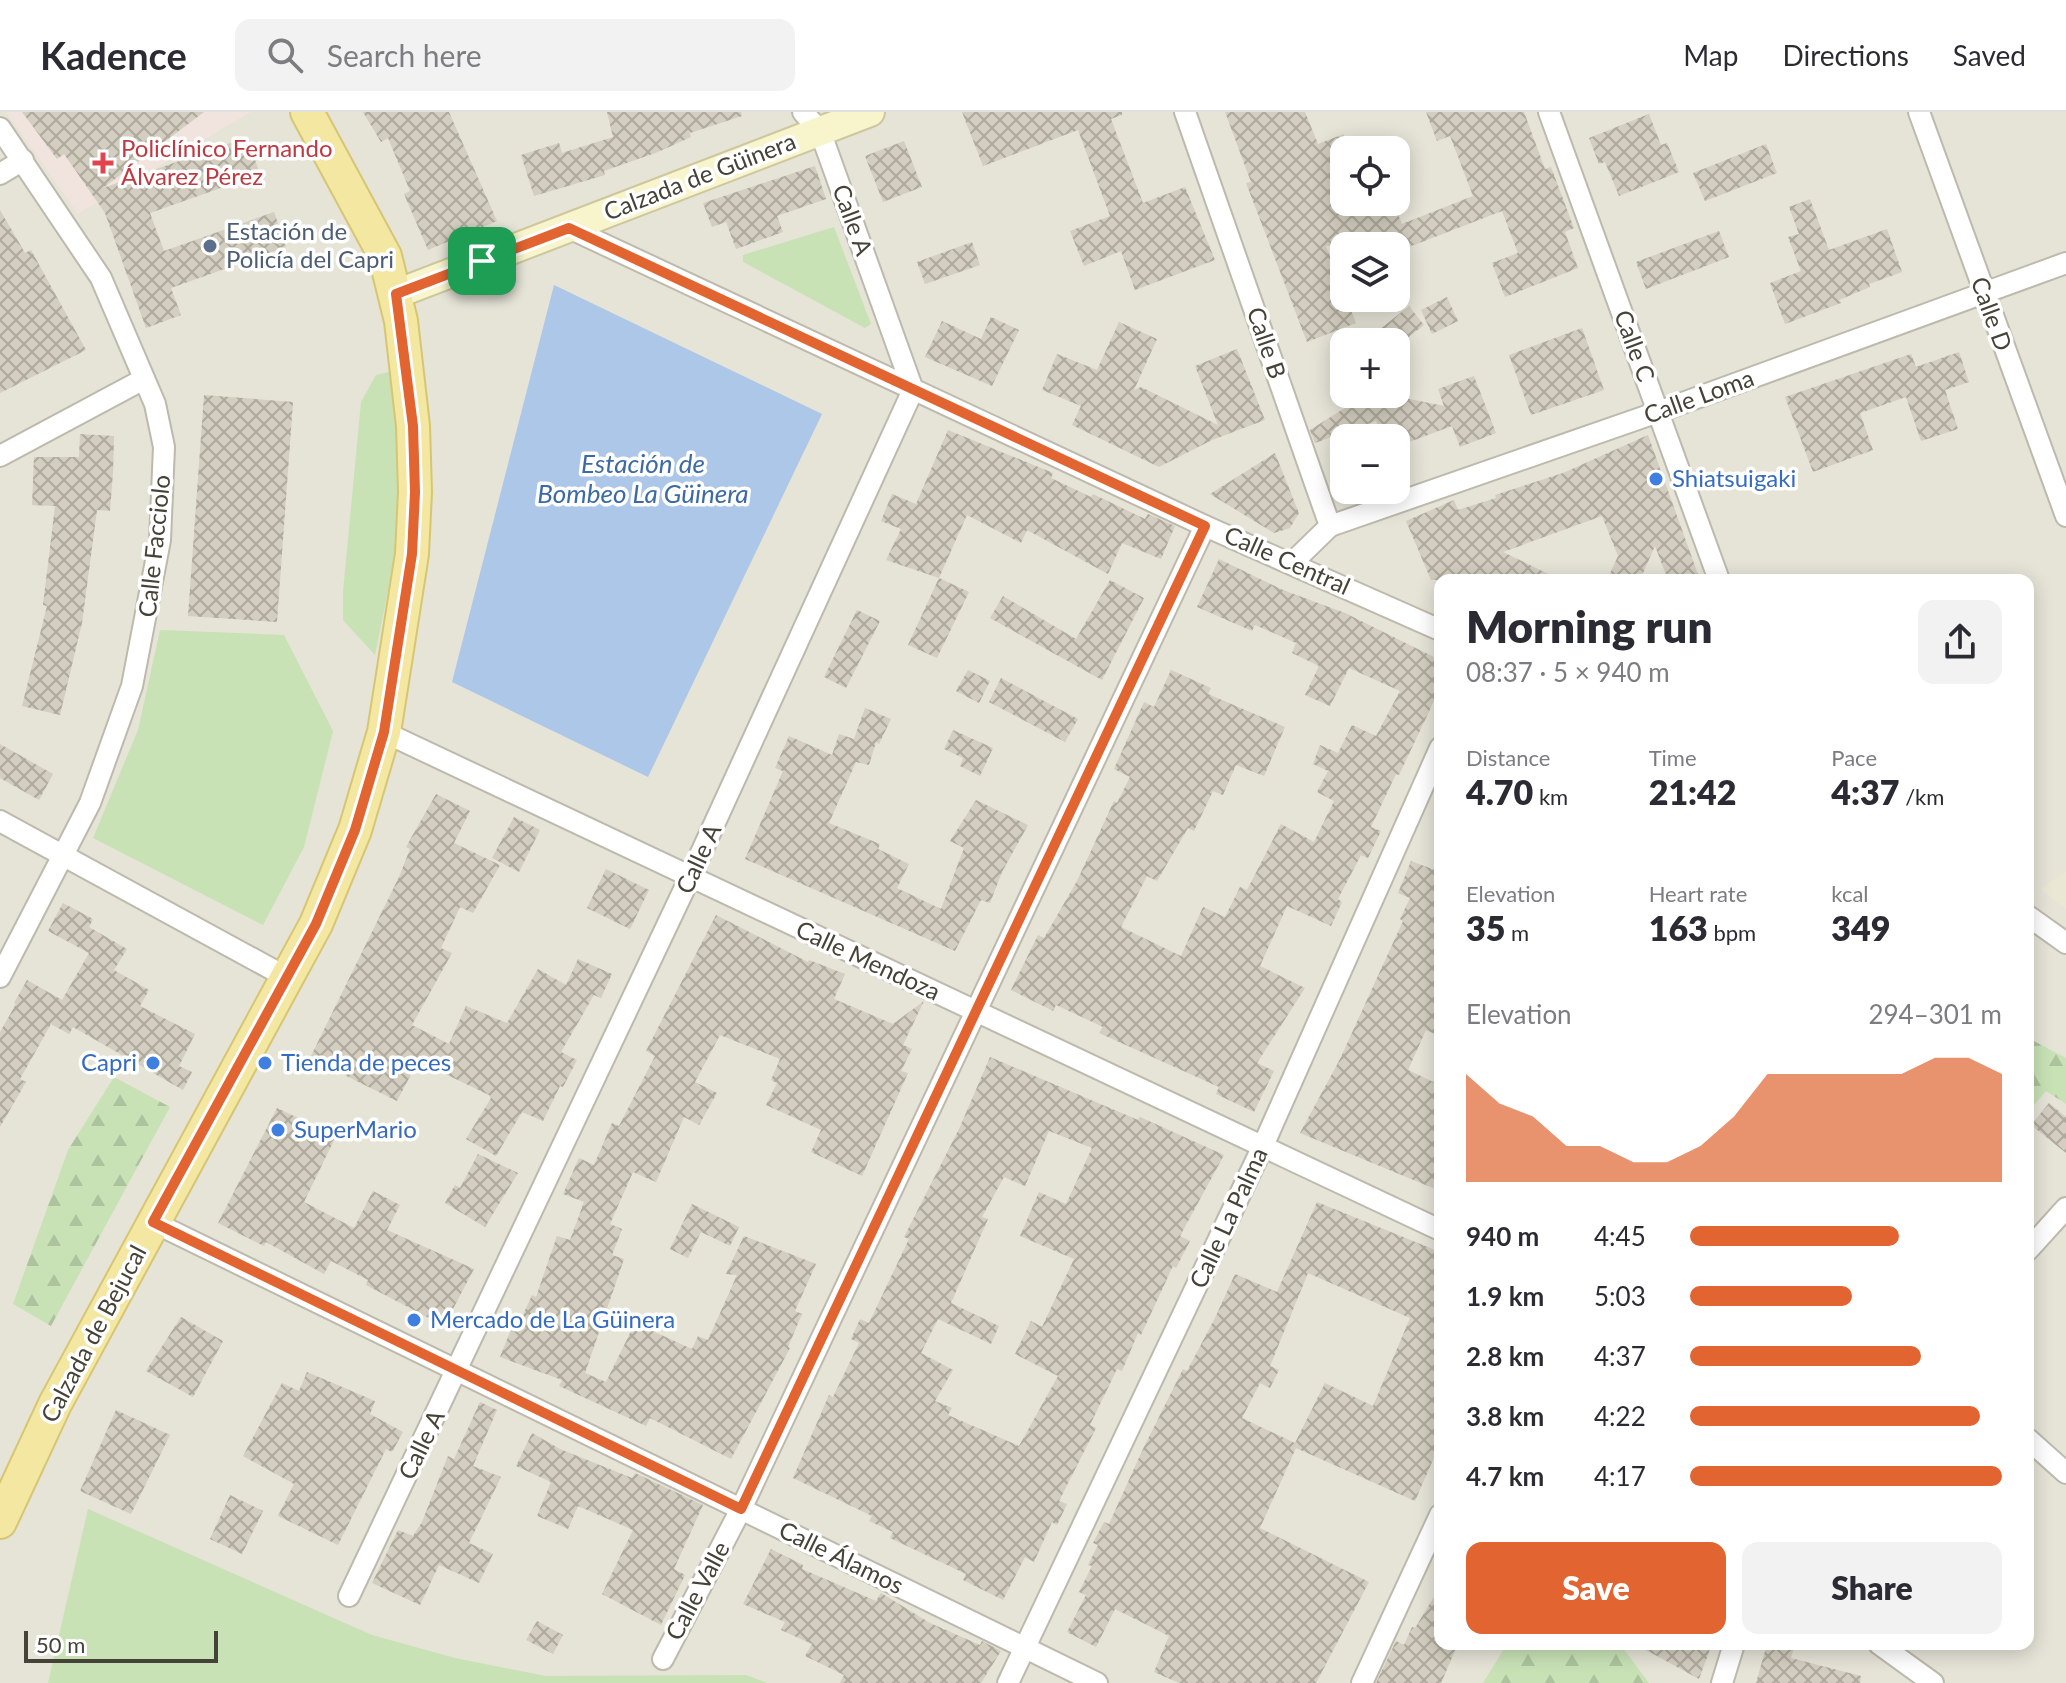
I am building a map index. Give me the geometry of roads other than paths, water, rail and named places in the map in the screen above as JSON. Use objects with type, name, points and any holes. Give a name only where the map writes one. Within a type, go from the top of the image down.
[{"type":"main road","name":"Calzada de Bejucal","points":[[0,1522],[55,1404],[316,924],[355,830],[384,732],[412,554],[415,492],[413,426],[396,294],[385,256],[365,213],[307,112]]},
{"type":"main road","name":"Calzada de Güinera","points":[[396,294],[569,228],[811,121],[870,112]]},
{"type":"street","name":"Calle B","points":[[1185,112],[1330,526]]},
{"type":"street","name":"Calle C","points":[[1549,112],[1717,574]]},
{"type":"street","name":"Calle D","points":[[1919,112],[2066,516]]},
{"type":"street","name":"Calle A","points":[[349,1596],[690,877],[913,390],[811,121]]},
{"type":"street","name":"Calle Facciolo","points":[[0,128],[101,278],[155,404],[164,447],[160,540],[148,620],[132,686],[111,748],[63,858],[0,977]]},
{"type":"street","points":[[0,174],[23,160]]},
{"type":"street","name":"Calle Central","points":[[569,228],[1205,526],[1293,562],[1434,627]]},
{"type":"street","name":"Calle Loma","points":[[1330,526],[1658,412],[2066,263]]},
{"type":"street","points":[[0,456],[144,379]]},
{"type":"street","name":"Calle Valle","points":[[663,1659],[741,1509],[1205,526]]},
{"type":"street","points":[[1293,562],[1330,526]]},
{"type":"street","name":"Calle Mendoza","points":[[384,732],[1434,1227]]},
{"type":"street","name":"Calle La Palma","points":[[1008,1683],[1262,1148],[1434,761]]},
{"type":"street","points":[[0,821],[288,978]]},
{"type":"street","points":[[2034,920],[2066,943]]},
{"type":"street","points":[[2034,1243],[2066,1208]]},
{"type":"street","name":"Calle Álamos","points":[[153,1222],[456,1373],[1097,1683]]},
{"type":"street","points":[[2034,1444],[2066,1473]]},
{"type":"street","points":[[1362,1683],[1434,1528]]},
{"type":"street","points":[[1722,1683],[1732,1650]]},
{"type":"street","points":[[1887,1650],[1933,1683]]},
{"type":"water","name":"Estación de Bombeo La Güinera","points":[[554,285],[822,414],[648,777],[452,682]]},
{"type":"place","name":"Policlínico Fernando Álvarez Pérez","points":[[103,163]]},
{"type":"place","name":"Estación de Policía del Capri","points":[[210,246]]},
{"type":"place","name":"Shiatsuigaki","points":[[1656,479]]},
{"type":"place","name":"Capri","points":[[153,1063]]},
{"type":"place","name":"Tienda de peces","points":[[265,1063]]},
{"type":"place","name":"SuperMario","points":[[278,1130]]},
{"type":"place","name":"Mercado de La Güinera","points":[[414,1320]]}]
